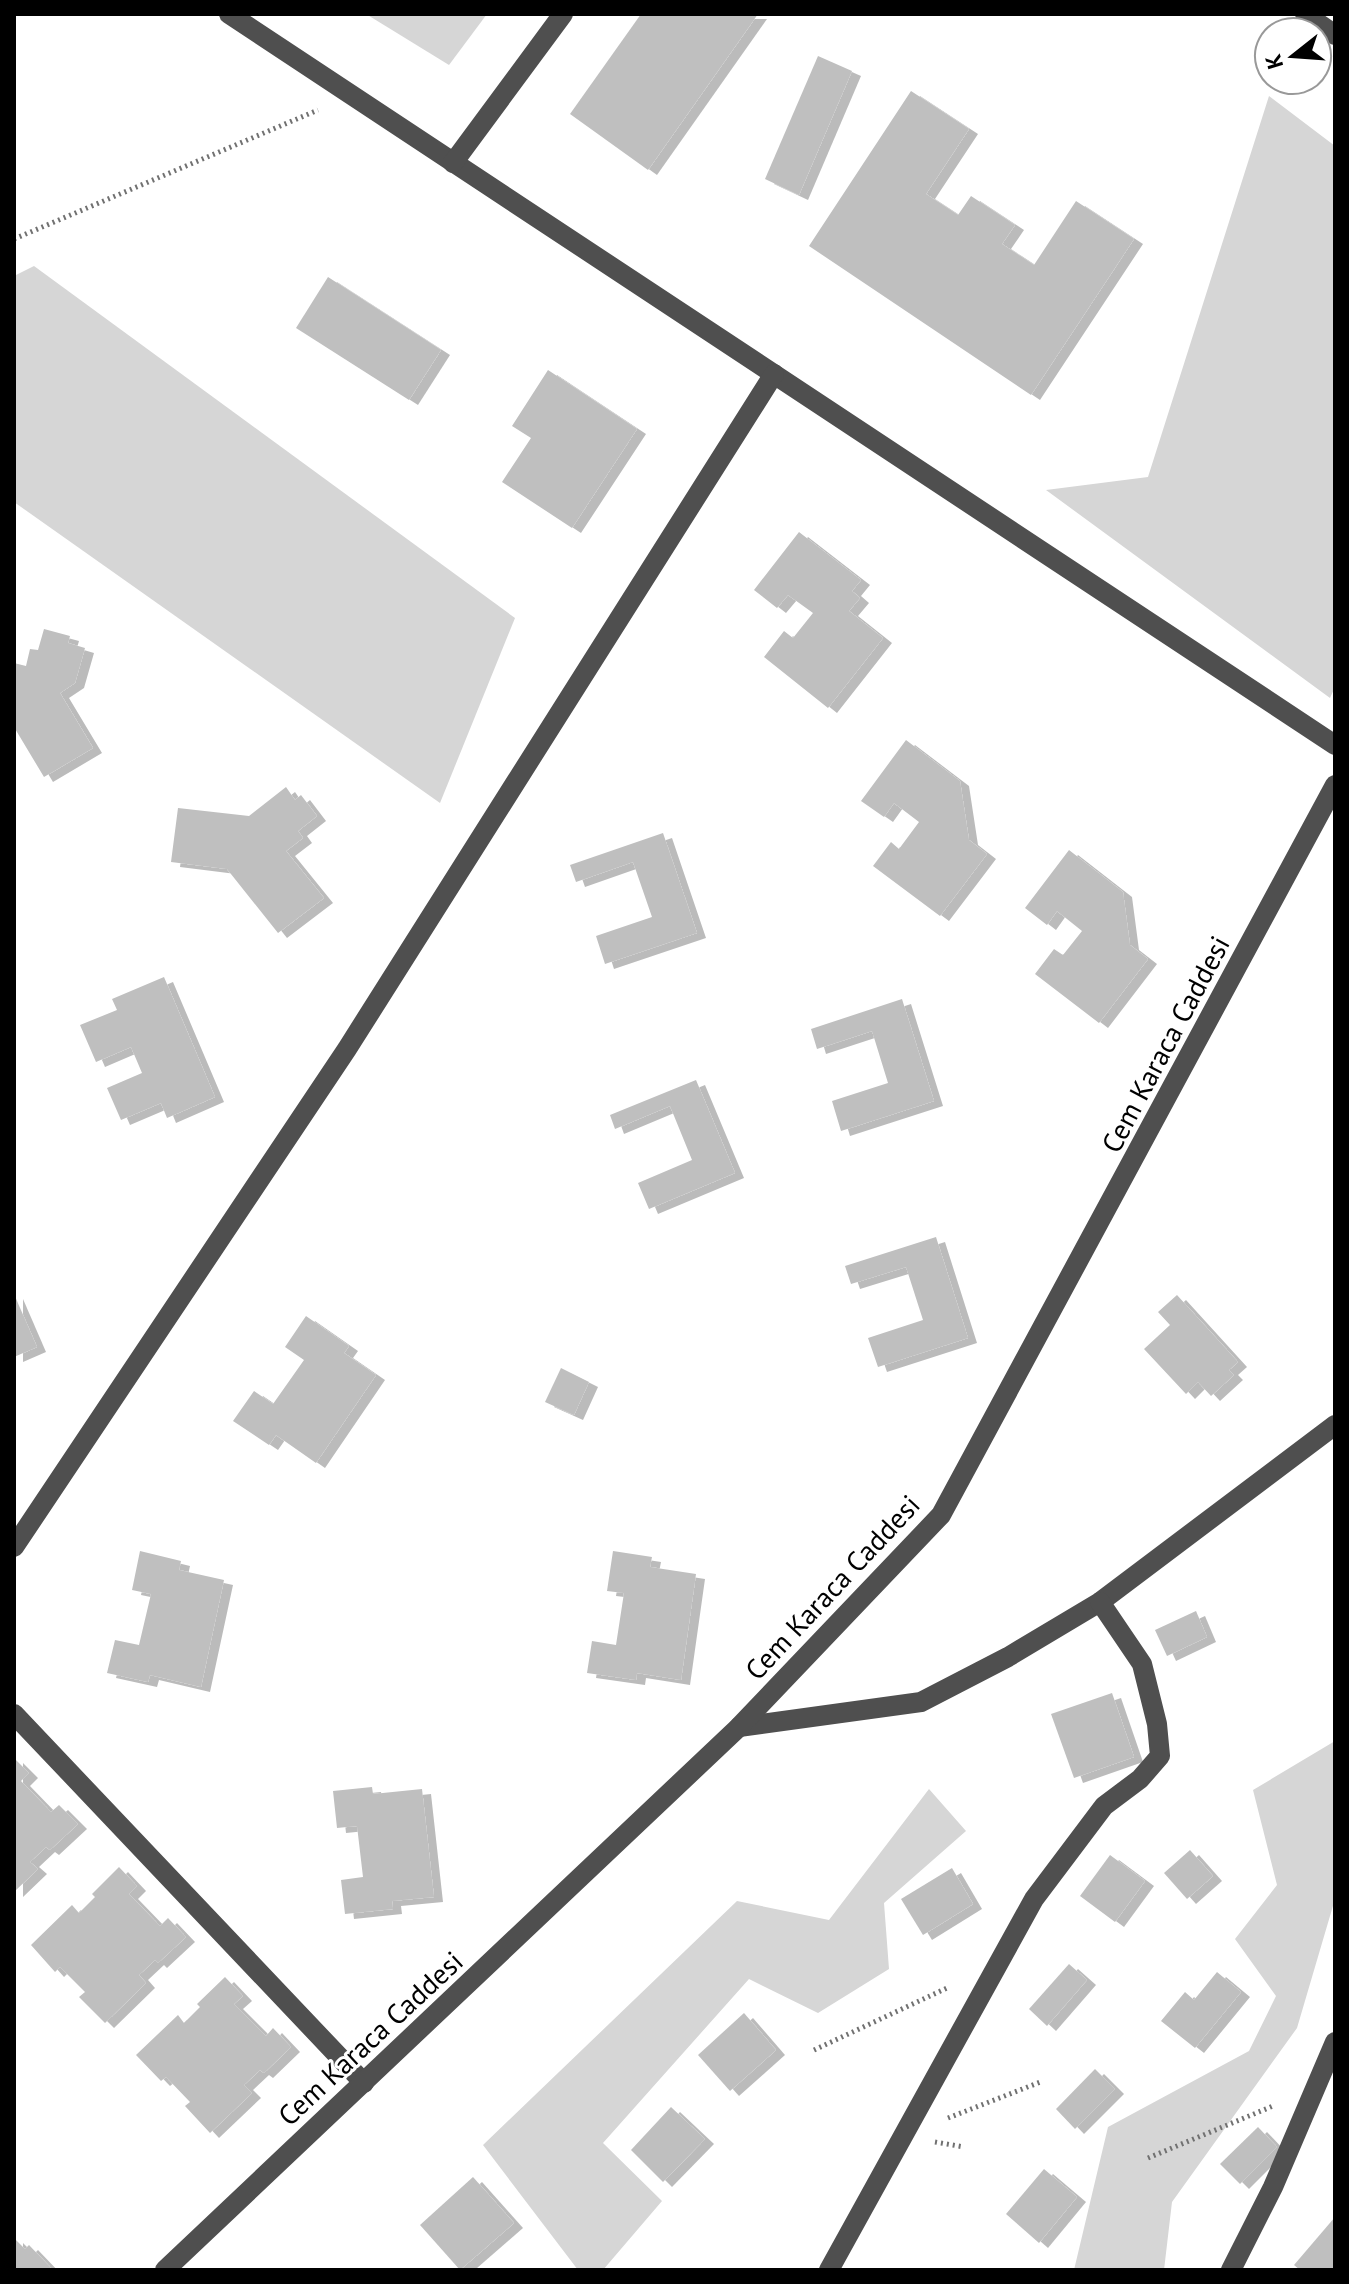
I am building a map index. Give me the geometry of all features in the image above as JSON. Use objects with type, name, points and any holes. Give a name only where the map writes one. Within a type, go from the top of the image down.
[{"type":"street","points":[[229,14],[1335,745]]},
{"type":"street","points":[[453,163],[563,14]]},
{"type":"street","points":[[1305,14],[1335,35]]},
{"type":"street","points":[[14,1547],[347,1049],[774,374]]},
{"type":"street","name":"Cem Karaca Caddesi","points":[[165,2270],[739,1727],[941,1515],[1335,785]]},
{"type":"street","points":[[739,1727],[921,1702],[1008,1657],[1100,1602],[1335,1425]]},
{"type":"street","points":[[829,2270],[1034,1899],[1104,1806],[1140,1779],[1160,1756],[1157,1724],[1142,1664],[1100,1602]]},
{"type":"street","points":[[14,1714],[364,2083]]},
{"type":"street","points":[[1231,2270],[1273,2187],[1335,2042]]},
{"type":"path","points":[[14,239],[352,95]]},
{"type":"path","points":[[814,2050],[997,1965]]},
{"type":"path","points":[[902,2136],[1043,2081]]},
{"type":"path","points":[[1148,2158],[1315,2089]]},
{"type":"shaded area","points":[[366,14],[487,14],[449,65]]},
{"type":"shaded area","points":[[1269,96],[1335,146],[1335,687],[1330,698],[1046,490],[1148,477]]},
{"type":"shaded area","points":[[34,266],[515,618],[440,803],[14,502],[14,276]]},
{"type":"shaded area","points":[[1335,1741],[1335,1899],[1297,2028],[1172,2202],[1164,2270],[1074,2270],[1108,2127],[1249,2051],[1276,1996],[1235,1939],[1277,1885],[1253,1790]]},
{"type":"shaded area","points":[[929,1789],[966,1831],[884,1903],[889,1969],[818,2013],[749,1979],[603,2143],[662,2201],[603,2270],[578,2270],[483,2145],[737,1901],[829,1920]]},
{"type":"building","points":[[641,14],[758,14],[648,170],[570,114]]},
{"type":"building","points":[[818,56],[852,71],[799,195],[765,179]]},
{"type":"building","points":[[911,91],[969,129],[926,194],[958,215],[971,196],[1015,225],[1002,244],[1034,265],[1076,201],[1134,239],[1031,395],[809,246]]},
{"type":"building","points":[[328,277],[441,350],[409,400],[296,328]]},
{"type":"building","points":[[548,370],[637,429],[572,528],[502,482],[531,438],[512,426]]},
{"type":"building","points":[[799,532],[861,580],[852,591],[860,598],[849,611],[883,638],[828,708],[764,657],[784,631],[793,638],[813,613],[788,595],[777,608],[754,590]]},
{"type":"building","points":[[44,629],[70,636],[68,643],[85,648],[75,683],[60,693],[93,748],[44,777],[14,727],[14,663],[26,666],[30,649],[38,650]]},
{"type":"building","points":[[906,740],[960,781],[969,840],[987,854],[940,916],[873,866],[891,842],[899,849],[919,822],[894,803],[884,817],[861,801]]},
{"type":"building","points":[[286,787],[295,800],[301,795],[317,816],[298,831],[303,838],[286,851],[324,898],[278,933],[227,869],[171,862],[178,808],[249,816]]},
{"type":"building","points":[[663,833],[697,933],[605,964],[596,936],[652,917],[633,862],[576,882],[570,865]]},
{"type":"building","points":[[1069,850],[1123,892],[1130,945],[1148,959],[1099,1023],[1035,974],[1054,949],[1063,955],[1082,931],[1057,911],[1047,925],[1025,908]]},
{"type":"building","points":[[164,977],[215,1097],[167,1118],[161,1103],[121,1120],[107,1088],[142,1073],[131,1047],[96,1062],[80,1025],[117,1010],[112,999]]},
{"type":"building","points":[[902,999],[934,1101],[841,1131],[832,1101],[888,1083],[872,1031],[817,1049],[811,1029]]},
{"type":"building","points":[[696,1080],[735,1173],[649,1209],[638,1183],[692,1160],[670,1106],[615,1129],[610,1115]]},
{"type":"building","points":[[936,1237],[968,1338],[878,1367],[868,1338],[923,1320],[906,1267],[851,1284],[845,1266]]},
{"type":"building","points":[[14,1294],[37,1347],[14,1357]]},
{"type":"building","points":[[1177,1295],[1238,1362],[1229,1370],[1234,1375],[1211,1396],[1198,1382],[1186,1394],[1144,1349],[1170,1325],[1158,1312]]},
{"type":"building","points":[[306,1316],[349,1346],[344,1353],[376,1375],[316,1463],[276,1435],[269,1445],[233,1421],[254,1391],[273,1404],[304,1360],[285,1347]]},
{"type":"building","points":[[561,1368],[589,1382],[574,1415],[545,1402]]},
{"type":"building","points":[[140,1551],[181,1561],[179,1570],[224,1580],[201,1687],[150,1675],[148,1682],[107,1673],[115,1640],[139,1645],[151,1594],[132,1590]]},
{"type":"building","points":[[613,1551],[652,1557],[650,1567],[696,1574],[681,1680],[637,1673],[636,1680],[587,1673],[592,1641],[616,1645],[624,1593],[607,1591]]},
{"type":"building","points":[[1196,1611],[1207,1637],[1167,1656],[1155,1630]]},
{"type":"building","points":[[1112,1693],[1134,1757],[1074,1778],[1051,1714]]},
{"type":"building","points":[[14,1758],[29,1773],[21,1781],[51,1812],[59,1805],[78,1824],[50,1850],[46,1847],[30,1862],[38,1869],[14,1892]]},
{"type":"building","points":[[372,1787],[373,1794],[422,1789],[434,1897],[392,1901],[393,1909],[345,1914],[341,1880],[363,1877],[357,1826],[337,1828],[333,1791]]},
{"type":"building","points":[[1190,1850],[1213,1876],[1187,1899],[1164,1873]]},
{"type":"building","points":[[1110,1855],[1145,1881],[1115,1922],[1080,1896]]},
{"type":"building","points":[[119,1867],[137,1886],[129,1894],[160,1926],[168,1918],[186,1937],[158,1963],[155,1960],[139,1975],[146,1983],[105,2023],[79,1997],[85,1992],[60,1967],[55,1972],[31,1945],[72,1905],[79,1913],[95,1897],[92,1894]]},
{"type":"building","points":[[952,1868],[973,1904],[923,1935],[901,1899]]},
{"type":"building","points":[[1069,1964],[1087,1980],[1047,2026],[1029,2009]]},
{"type":"building","points":[[1217,1972],[1241,1992],[1195,2048],[1161,2021],[1185,1992],[1194,2000]]},
{"type":"building","points":[[225,1977],[243,1996],[234,2004],[266,2036],[273,2028],[291,2047],[264,2073],[260,2070],[244,2085],[252,2093],[210,2133],[185,2106],[190,2102],[166,2077],[161,2081],[136,2055],[178,2015],[184,2023],[200,2007],[197,2004]]},
{"type":"building","points":[[744,2013],[776,2050],[730,2091],[698,2055]]},
{"type":"building","points":[[1095,2069],[1115,2089],[1075,2129],[1056,2109]]},
{"type":"building","points":[[671,2107],[705,2139],[663,2182],[631,2150]]},
{"type":"building","points":[[1258,2127],[1277,2147],[1240,2184],[1220,2164]]},
{"type":"building","points":[[1044,2169],[1077,2197],[1039,2243],[1006,2214]]},
{"type":"building","points":[[473,2177],[514,2223],[460,2270],[420,2225]]},
{"type":"building","points":[[1335,2217],[1335,2270],[1300,2270],[1294,2265]]},
{"type":"building","points":[[14,2238],[25,2249],[29,2245],[53,2270],[14,2270]]}]
